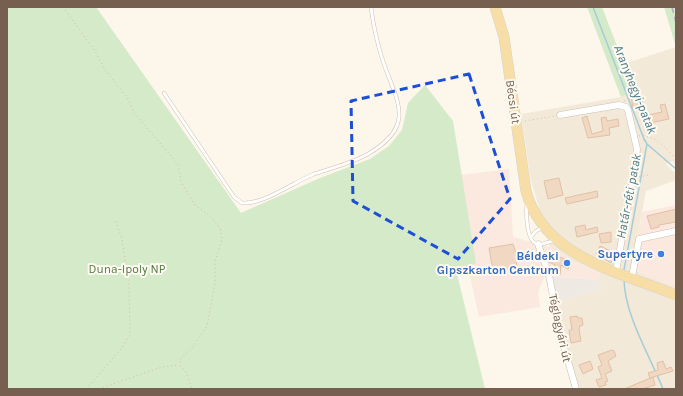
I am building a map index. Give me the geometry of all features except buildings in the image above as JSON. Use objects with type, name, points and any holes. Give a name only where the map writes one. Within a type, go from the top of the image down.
[{"type":"main road","name":"Bécsi út","points":[[495,7],[504,37],[527,197]]},
{"type":"main road","points":[[527,197],[544,228],[552,239],[582,258],[676,294]]},
{"type":"street","points":[[560,115],[619,105],[623,105],[628,110],[637,149],[636,163],[616,271]]},
{"type":"street","points":[[632,277],[640,239],[676,231]]},
{"type":"street","name":"Téglagyári út","points":[[538,244],[549,275],[560,333],[576,389]]},
{"type":"lane","points":[[164,93],[234,197],[242,203],[256,202],[309,176],[367,154],[384,144],[394,133],[399,123],[400,112],[397,99],[382,58],[372,7]]},
{"type":"lane","points":[[527,197],[527,219],[531,237],[538,244],[552,239]]},
{"type":"lane","points":[[531,237],[536,231],[544,228]]},
{"type":"path","points":[[63,7],[95,51],[105,70],[127,97],[134,113],[178,164],[181,182],[195,205],[208,215],[220,228],[222,239],[215,262],[215,283],[207,326],[192,348],[181,358],[180,365],[186,372],[192,389]]},
{"type":"path","points":[[626,99],[631,97]]},
{"type":"path","points":[[516,123],[560,115]]},
{"type":"path","points":[[640,136],[646,135],[652,137],[676,159]]},
{"type":"path","points":[[638,177],[648,175]]},
{"type":"path","points":[[86,389],[122,348],[130,334],[129,286],[122,239],[115,219]]},
{"type":"path","points":[[98,389],[162,367],[180,365]]},
{"type":"highlighted area","points":[[469,74],[510,199],[458,259],[353,201],[351,101]]},
{"type":"shaded area","points":[[676,47],[676,164],[672,161],[666,164],[676,174],[676,180],[646,191],[631,269],[676,287],[676,389],[577,389],[552,303],[602,289],[598,280],[600,273],[574,262],[550,247],[530,176],[521,114],[621,97],[632,92],[624,64]]},
{"type":"shaded area","points":[[509,169],[513,237],[550,247],[574,262],[600,273],[598,280],[545,276],[538,292],[540,307],[479,317],[468,267],[476,263],[461,175]]},
{"type":"shaded area","points":[[676,205],[676,287],[631,269],[642,212]]},
{"type":"shaded area","points":[[545,276],[598,280],[602,289],[552,303]]},
{"type":"green space","name":"Duna-Ipoly NP","points":[[7,7],[96,7],[241,213],[320,178],[370,159],[389,146],[402,130],[408,103],[425,85],[453,121],[476,263],[457,274],[485,389],[7,389]]},
{"type":"green space","points":[[587,7],[602,7],[624,64],[632,92],[621,97]]},
{"type":"green space","points":[[664,7],[676,7],[676,47]]},
{"type":"waterway","name":"Aranyhegyi-patak","points":[[593,7],[644,139],[647,144],[676,169]]},
{"type":"waterway","name":"Határ-réti patak","points":[[624,270],[647,144]]},
{"type":"waterway","name":"Határ-réti patak","points":[[624,280],[625,294],[633,322],[663,389]]},
{"type":"railway","points":[[672,7],[676,23]]},
{"type":"place","name":"Supertyre","points":[[661,254]]},
{"type":"place","name":"Béldeki Gipszkarton Centrum","points":[[567,263]]}]
